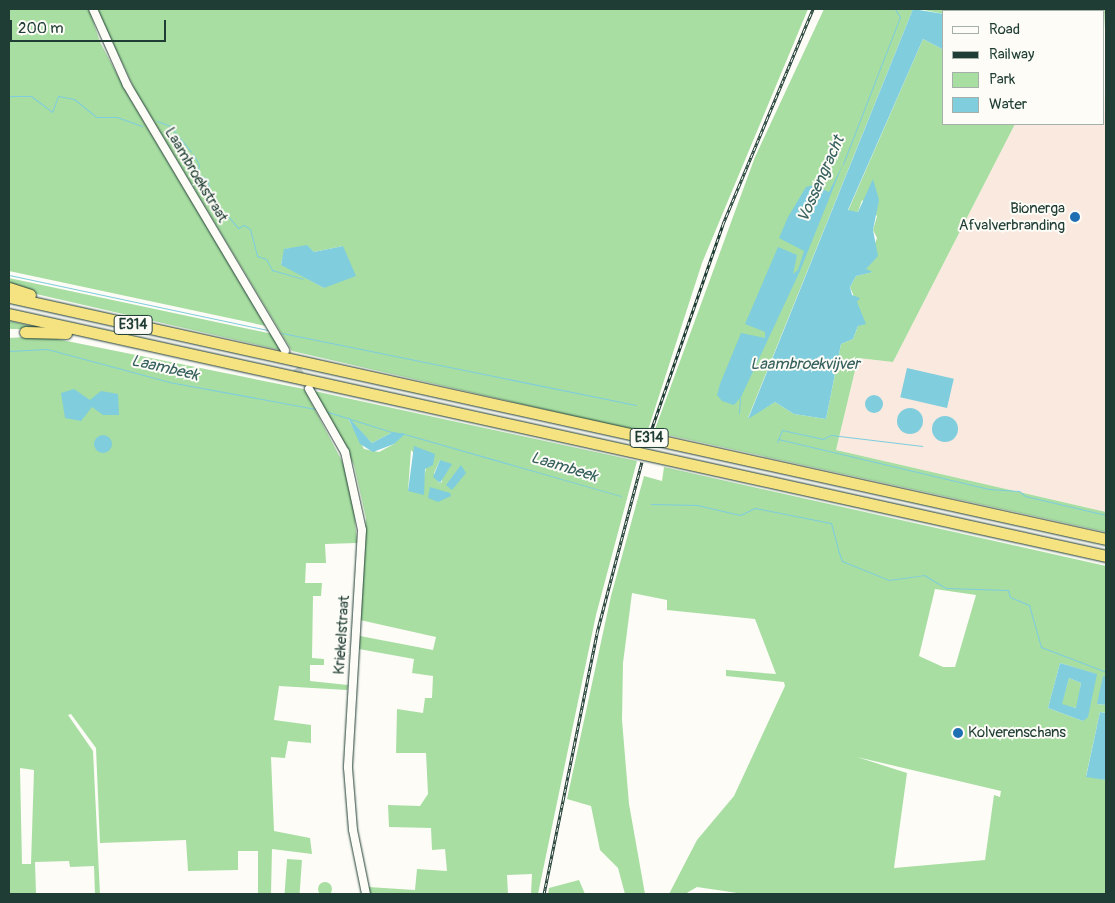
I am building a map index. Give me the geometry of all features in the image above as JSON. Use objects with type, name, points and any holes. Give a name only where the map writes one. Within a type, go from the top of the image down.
[{"type":"highway","points":[[9,288],[73,312]]},
{"type":"highway","name":"E314","points":[[9,297],[1106,539]]},
{"type":"highway","name":"E314","points":[[9,314],[1106,556]]},
{"type":"highway","points":[[25,332],[79,330]]},
{"type":"street","name":"Laambroekstraat","points":[[93,9],[126,85],[285,350]]},
{"type":"street","name":"Kriekelstraat","points":[[309,389],[345,452],[362,530],[348,768],[355,838],[366,894]]},
{"type":"shaded area","points":[[1106,49],[1106,512],[836,450],[858,358],[893,362],[1014,125],[1105,125]]},
{"type":"green space","points":[[9,9],[89,9],[100,42],[129,97],[266,326],[9,271]]},
{"type":"green space","points":[[97,9],[808,9],[702,263],[647,433],[292,351],[136,92]],"holes":[[[307,246],[314,252],[343,246],[324,288],[281,264],[285,249]]]},
{"type":"green space","points":[[824,9],[913,9],[748,418],[775,402],[794,414],[826,419],[841,344],[853,339],[862,316],[850,287],[856,276],[872,272],[865,270],[877,238],[873,230],[877,216],[862,200],[858,212],[848,211],[923,39],[942,49],[942,125],[1014,125],[893,362],[858,358],[836,450],[1106,512],[1106,532],[654,432],[755,157]]},
{"type":"green space","points":[[919,9],[1106,9],[1106,49],[1105,10],[942,10],[942,14]]},
{"type":"green space","points":[[9,278],[273,334],[280,350],[23,291],[9,286]]},
{"type":"green space","points":[[9,321],[39,328],[40,329],[9,329]]},
{"type":"green space","points":[[42,336],[304,389],[344,465],[352,488],[357,543],[325,544],[326,563],[306,563],[305,583],[322,583],[321,596],[313,596],[312,658],[324,659],[324,665],[310,665],[310,681],[348,685],[347,690],[279,686],[274,720],[311,725],[311,743],[288,741],[285,758],[271,757],[274,831],[310,838],[312,854],[272,849],[271,894],[258,894],[258,851],[238,851],[238,870],[188,871],[186,840],[100,843],[96,748],[71,714],[68,715],[93,751],[100,894],[95,894],[94,866],[70,867],[69,861],[35,862],[36,894],[9,894],[9,338]],"holes":[[[20,768],[34,770],[31,864],[22,864]]]},
{"type":"green space","points":[[314,391],[637,461],[596,615],[538,894],[531,894],[532,874],[507,875],[508,894],[370,894],[368,887],[415,890],[417,869],[447,871],[445,849],[432,850],[431,828],[389,827],[388,805],[420,806],[428,794],[426,753],[396,753],[397,709],[423,713],[425,698],[432,698],[433,676],[412,673],[414,659],[359,649],[360,636],[433,650],[436,637],[360,620],[366,518],[354,465]],"holes":[[[348,418],[372,443],[393,432],[398,436],[394,444],[379,452],[364,449]],[[411,450],[426,468],[424,477],[408,491]],[[440,460],[442,482],[439,483],[434,473]]]},
{"type":"green space","points":[[664,467],[1106,566],[1106,677],[1097,704],[1106,705],[1106,713],[1100,712],[1086,776],[1106,780],[1106,894],[744,894],[697,887],[685,894],[669,894],[697,840],[734,796],[785,686],[784,682],[726,676],[726,670],[776,674],[755,619],[667,610],[667,600],[632,593],[623,663],[622,720],[629,804],[645,894],[625,894],[618,868],[600,850],[591,806],[567,799],[611,596],[644,476],[662,481]],"holes":[[[935,589],[976,595],[955,667],[943,667],[919,656]],[[1060,663],[1096,674],[1083,721],[1048,708]],[[857,757],[1001,791],[1000,797],[994,795],[985,860],[894,868],[907,773]]]},
{"type":"green space","points":[[1069,678],[1081,683],[1077,708],[1061,705]]},
{"type":"green space","points":[[287,859],[302,860],[300,894],[285,894]]},
{"type":"green space","points":[[579,880],[585,894],[548,894],[549,888]]},
{"type":"green space","points":[[325,882],[330,884],[332,889],[330,894],[325,896],[320,894],[318,889],[320,884]]},
{"type":"water","name":"Laambroekvijver","points":[[913,9],[942,14],[942,49],[923,39],[848,210],[858,212],[873,179],[879,200],[873,230],[878,256],[866,269],[873,272],[856,276],[850,287],[852,295],[860,298],[857,302],[866,324],[858,326],[853,339],[841,344],[826,419],[794,414],[775,402],[748,419]]},
{"type":"water","points":[[843,164],[800,271],[741,397],[734,405],[722,401],[717,395],[720,384],[741,333],[765,338],[765,332],[745,324],[778,247],[797,255],[793,274],[798,270],[804,251],[779,238],[788,217],[806,187],[814,185],[829,192]]},
{"type":"water","points":[[307,245],[314,252],[343,246],[356,276],[324,288],[281,265],[284,249]]},
{"type":"water","points":[[907,368],[954,379],[947,408],[900,397]]},
{"type":"water","points":[[74,389],[90,400],[101,391],[118,394],[119,415],[103,415],[92,407],[81,421],[65,418],[61,393]]},
{"type":"water","points":[[870,395],[878,395],[883,400],[881,411],[870,413],[865,408],[865,400]]},
{"type":"water","points":[[910,408],[919,412],[923,421],[919,430],[910,434],[901,430],[897,421],[901,412]]},
{"type":"water","points":[[945,416],[954,420],[958,429],[954,438],[945,442],[936,438],[932,429],[936,420]]},
{"type":"water","points":[[348,417],[372,443],[393,432],[405,434],[394,444],[373,452],[360,444]]},
{"type":"water","points":[[103,435],[109,438],[112,444],[109,450],[103,453],[97,450],[94,444],[97,438]]},
{"type":"water","points":[[414,446],[435,454],[433,465],[425,469],[424,495],[408,491]]},
{"type":"water","points":[[440,460],[452,464],[440,483],[433,477]]},
{"type":"water","points":[[461,465],[466,473],[452,490],[446,485]]},
{"type":"water","points":[[430,487],[450,493],[451,496],[438,502],[428,498]]},
{"type":"water","points":[[1060,663],[1097,674],[1088,717],[1083,721],[1048,708]],"holes":[[[1069,678],[1081,683],[1076,708],[1062,704]]]},
{"type":"water","points":[[1103,676],[1106,677],[1106,705],[1097,704]]},
{"type":"water","points":[[1100,712],[1106,713],[1106,780],[1086,777]]},
{"type":"waterway","name":"Vossengracht","points":[[843,164],[900,17],[895,9]]},
{"type":"waterway","points":[[9,96],[31,96],[52,112],[58,96],[74,99],[96,117],[117,117],[142,126]]},
{"type":"waterway","points":[[157,121],[170,126],[191,152]]},
{"type":"waterway","points":[[193,154],[199,165],[197,174],[207,179],[212,198],[238,228],[244,225],[250,229],[257,256],[266,259],[272,270],[303,279]]},
{"type":"waterway","points":[[9,275],[267,330]]},
{"type":"waterway","points":[[282,333],[636,405]]},
{"type":"waterway","name":"Laambeek","points":[[9,351],[47,349],[169,382],[316,409]]},
{"type":"waterway","name":"Vossengracht","points":[[739,413],[740,398]]},
{"type":"waterway","name":"Laambeek","points":[[328,412],[395,433]]},
{"type":"waterway","points":[[777,442],[782,430],[823,439],[831,435],[922,446]]},
{"type":"waterway","name":"Laambeek","points":[[401,433],[621,496]]},
{"type":"waterway","points":[[778,439],[990,489],[1019,491],[1025,496],[1106,515]]},
{"type":"waterway","name":"Laambeek","points":[[651,504],[697,505],[740,515],[755,508],[831,523],[838,549]]},
{"type":"waterway","name":"Laambeek","points":[[838,550],[842,561],[889,580],[924,575],[946,588],[1008,590],[1010,597],[1029,605],[1041,647],[1106,672]]},
{"type":"tunnel","points":[[290,358],[304,380]]},
{"type":"railway","points":[[651,431],[723,224],[813,9]]},
{"type":"railway","points":[[544,894],[597,633],[642,462]]},
{"type":"place","name":"Bionerga Afvalverbranding","points":[[1075,217]]},
{"type":"place","name":"Kolverenschans","points":[[958,733]]}]
